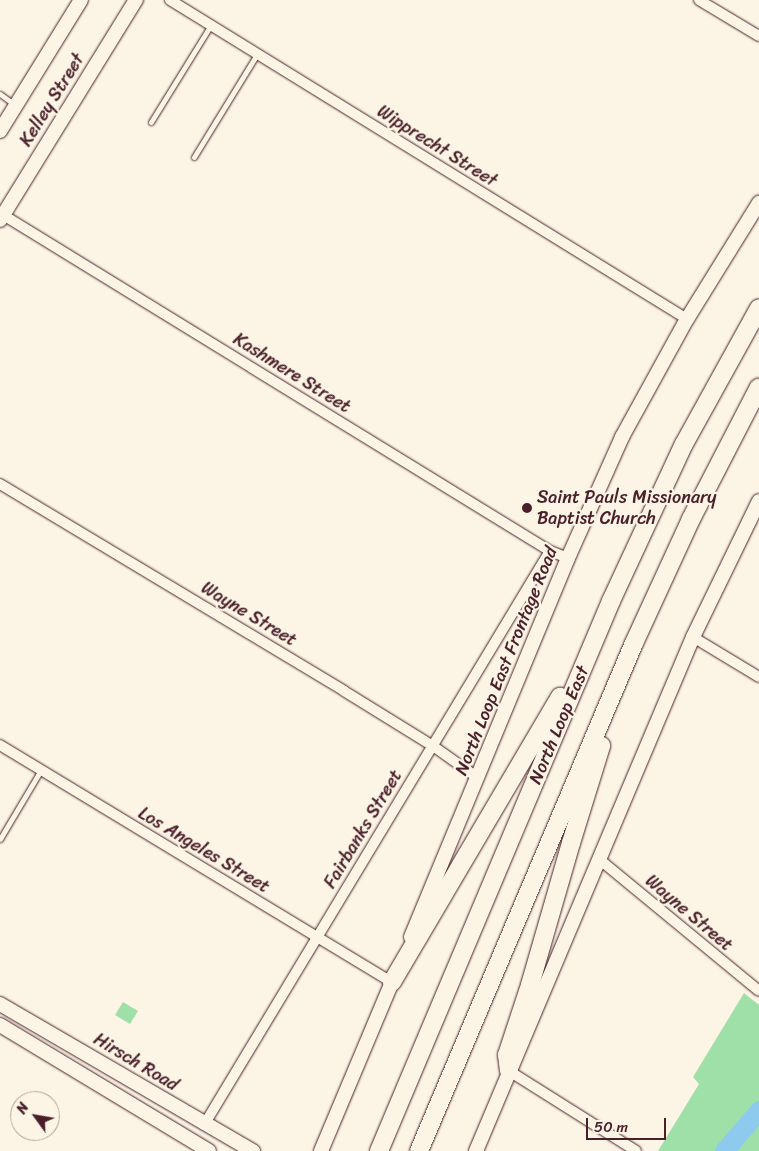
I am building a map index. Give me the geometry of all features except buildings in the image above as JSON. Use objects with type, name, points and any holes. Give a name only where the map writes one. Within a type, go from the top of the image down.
[{"type":"highway","name":"North Loop East","points":[[379,1151],[595,638],[684,444],[759,308]]},
{"type":"highway","name":"North Loop East","points":[[419,1151],[634,643],[691,519],[759,387]]},
{"type":"highway","points":[[392,982],[595,638]]},
{"type":"highway","points":[[509,1071],[507,1055],[518,1024],[571,842],[634,643]]},
{"type":"main road","name":"Kelley Street","points":[[0,130],[81,0]]},
{"type":"main road","name":"Kelley Street","points":[[1,216],[136,0]]},
{"type":"main road","name":"North Loop East Frontage Road","points":[[326,1147],[392,982],[568,558],[622,437],[687,319],[759,203]]},
{"type":"main road","points":[[476,1151],[693,637],[759,501]]},
{"type":"main road","name":"Hirsch Road","points":[[0,1004],[253,1151]]},
{"type":"main road","points":[[0,1025],[209,1151]]},
{"type":"main road","points":[[105,1088],[132,1096],[182,1125],[204,1124]]},
{"type":"street","name":"Wipprecht Street","points":[[170,0],[687,319]]},
{"type":"street","points":[[699,0],[759,36]]},
{"type":"street","name":"Kashmere Street","points":[[1,216],[550,551],[568,558]]},
{"type":"street","name":"Wayne Street","points":[[0,484],[433,746],[478,778]]},
{"type":"street","name":"Fairbanks Street","points":[[204,1124],[550,551]]},
{"type":"street","points":[[693,637],[759,677]]},
{"type":"street","name":"Los Angeles Street","points":[[0,745],[392,982]]},
{"type":"street","name":"Wayne Street","points":[[600,859],[759,991]]},
{"type":"street","points":[[509,1071],[636,1151]]},
{"type":"lane","points":[[151,122],[211,25]]},
{"type":"lane","points":[[194,156],[257,54]]},
{"type":"lane","points":[[0,94],[16,105]]},
{"type":"lane","points":[[0,839],[41,770]]},
{"type":"green space","points":[[744,993],[759,1005],[759,1151],[658,1151],[699,1084],[693,1077]]},
{"type":"green space","points":[[123,1002],[138,1011],[130,1024],[115,1015]]},
{"type":"waterway","points":[[724,1151],[759,1110]]},
{"type":"place","name":"Saint Pauls Missionary Baptist Church","points":[[527,508]]}]
